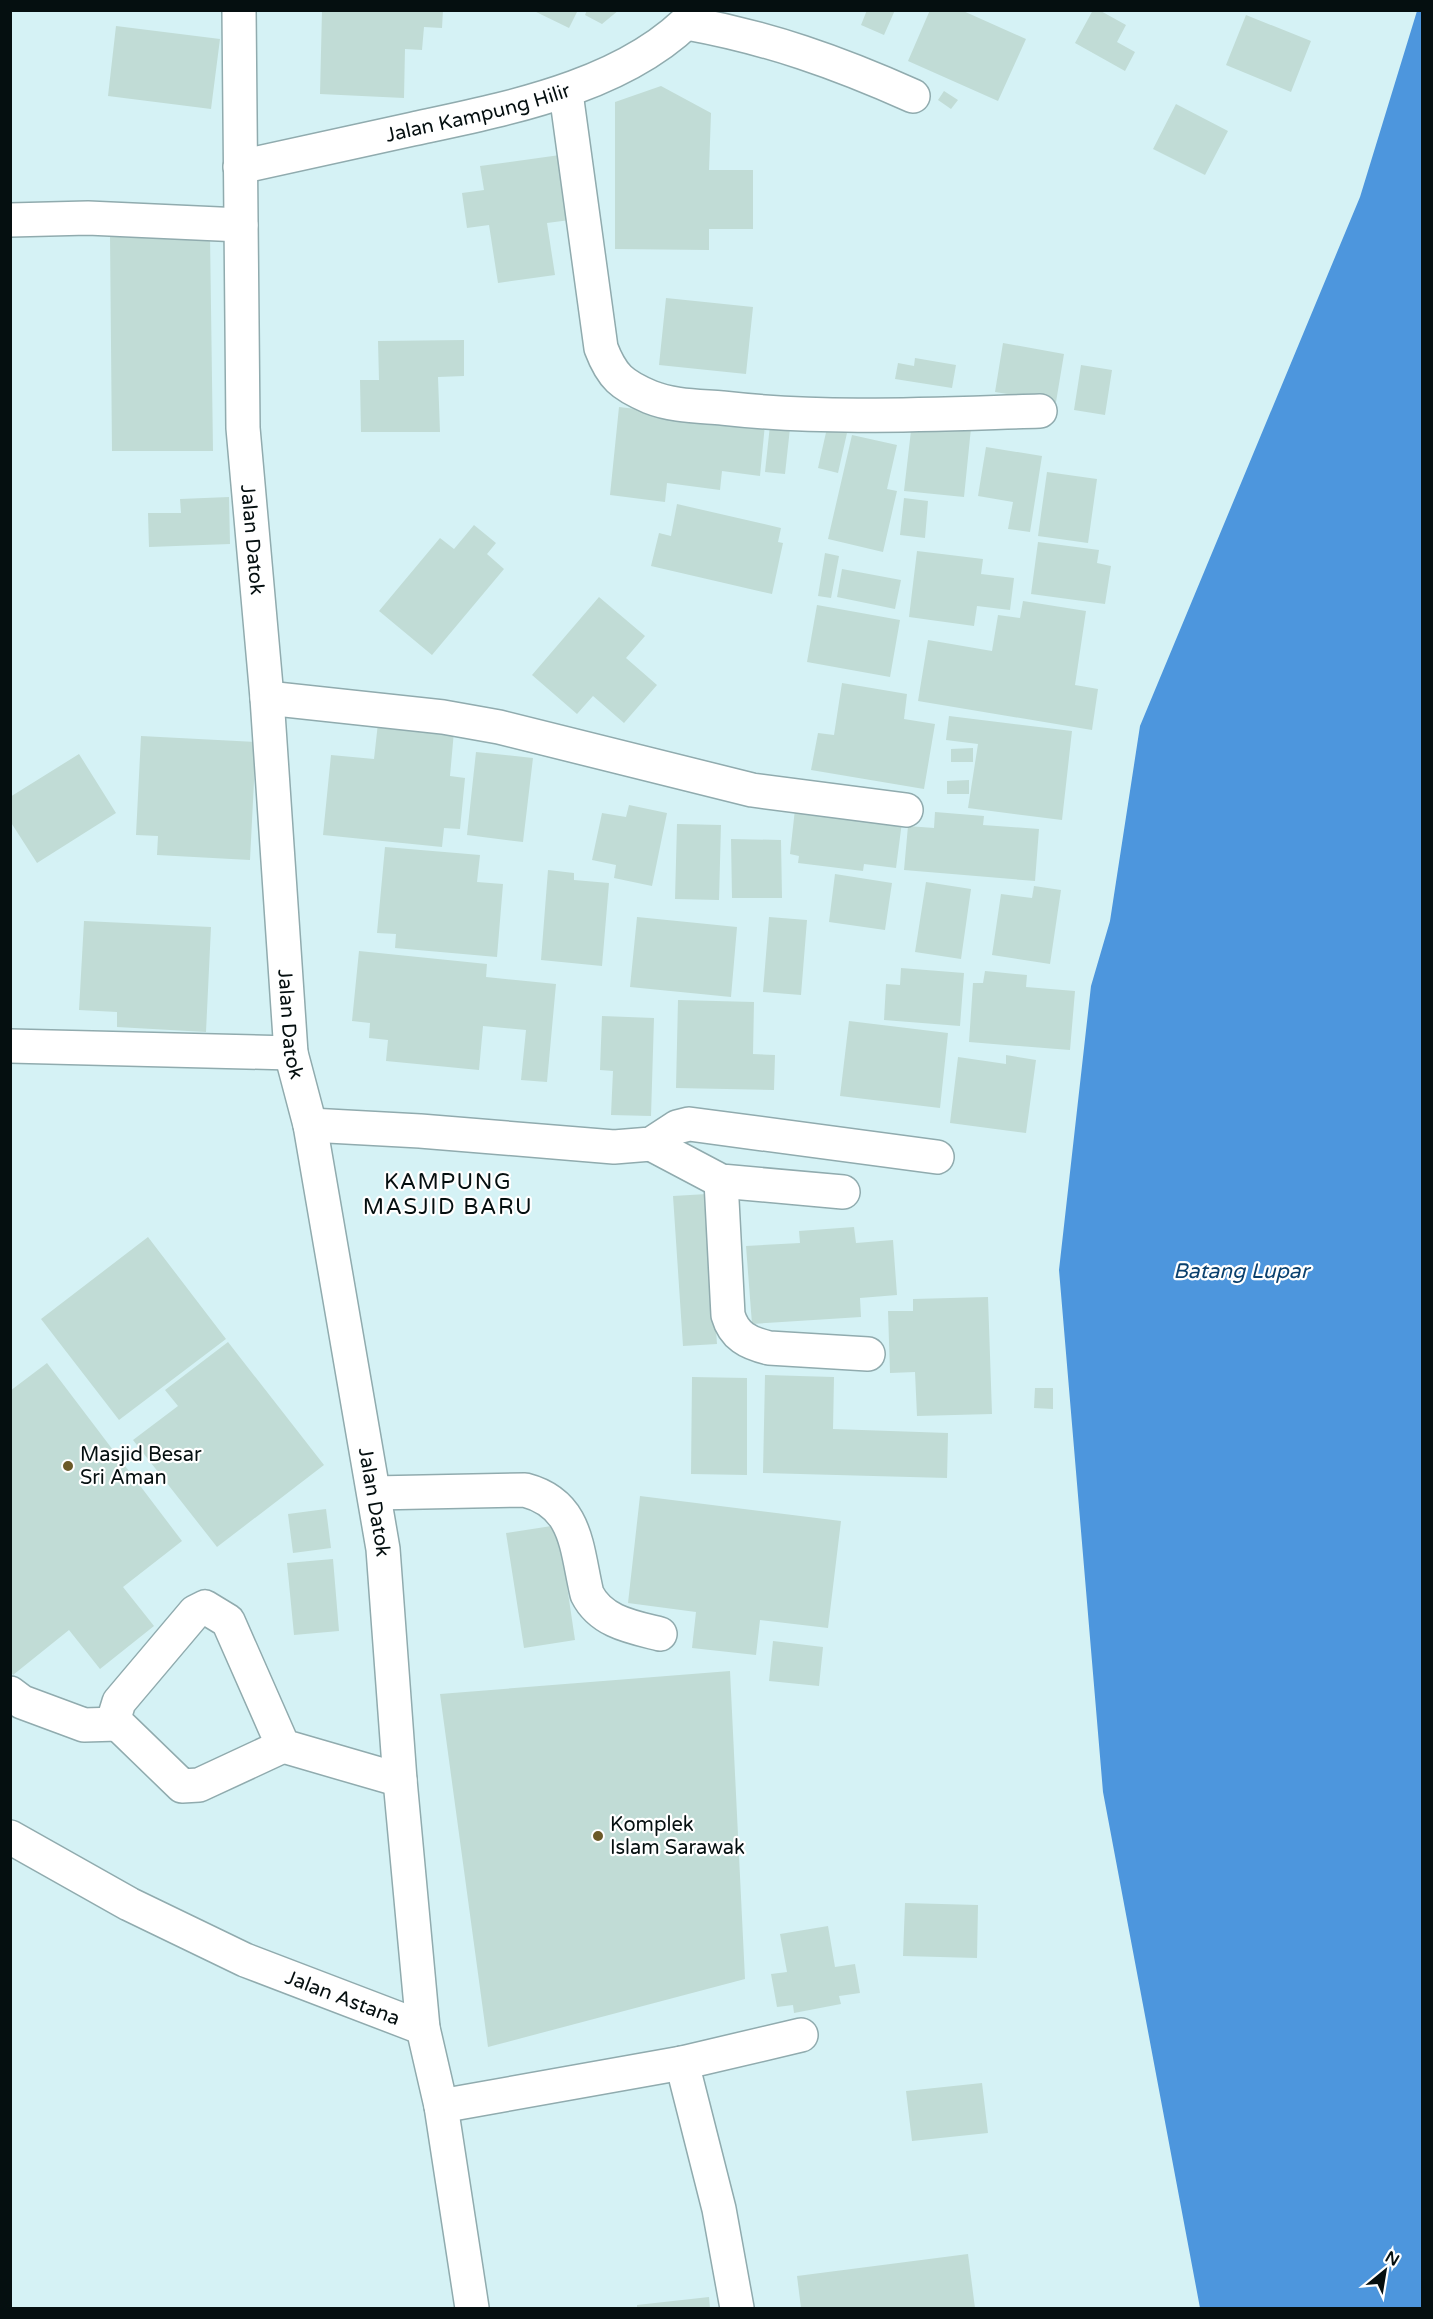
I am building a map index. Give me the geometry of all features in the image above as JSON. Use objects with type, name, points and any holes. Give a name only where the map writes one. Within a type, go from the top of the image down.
[{"type":"street","name":"Jalan Datok","points":[[239,10],[243,429],[267,698],[291,1053],[310,1125],[383,1549],[400,1780],[423,2028]]},
{"type":"street","name":"Jalan Kampung Hilir","points":[[240,167],[566,93],[652,48],[692,17]]},
{"type":"street","points":[[692,17],[816,56],[913,96]]},
{"type":"street","points":[[566,93],[601,348],[609,370],[620,380],[652,398],[767,413],[898,415],[1040,411]]},
{"type":"street","points":[[10,220],[88,218],[241,225]]},
{"type":"street","points":[[267,698],[443,717],[500,727],[752,790],[906,810]]},
{"type":"street","points":[[10,1046],[291,1053]]},
{"type":"street","points":[[310,1125],[420,1131],[614,1148],[651,1144],[677,1127],[689,1124],[937,1158]]},
{"type":"street","points":[[651,1144],[721,1181],[843,1192]]},
{"type":"street","points":[[721,1181],[728,1315],[735,1333],[754,1344],[769,1348],[868,1354]]},
{"type":"street","points":[[374,1493],[525,1490],[543,1495],[559,1507],[570,1520],[587,1594],[593,1606],[624,1626],[660,1634]]},
{"type":"street","points":[[284,1746],[228,1621],[205,1607],[195,1612],[119,1702],[115,1715],[118,1724],[182,1786],[200,1785],[284,1746],[400,1780]]},
{"type":"street","points":[[10,1693],[22,1702],[84,1725],[118,1724]]},
{"type":"street","name":"Jalan Astana","points":[[10,1837],[129,1904],[245,1960],[337,1998],[423,2028],[441,2106],[472,2308]]},
{"type":"street","points":[[441,2106],[682,2063],[801,2035]]},
{"type":"street","points":[[682,2063],[719,2209],[737,2308]]},
{"type":"water","name":"Batang Lupar","points":[[1417,11],[1422,11],[1422,2308],[1200,2308],[1103,1792],[1059,1270],[1091,986],[1110,921],[1140,726],[1360,197]]},
{"type":"building","points":[[322,10],[443,10],[442,28],[424,27],[422,50],[405,49],[404,98],[320,94]]},
{"type":"building","points":[[532,10],[578,10],[569,28]]},
{"type":"building","points":[[587,10],[619,10],[602,24],[585,15]]},
{"type":"building","points":[[867,10],[895,10],[884,35],[861,25]]},
{"type":"building","points":[[930,10],[961,10],[1026,39],[998,101],[908,61]]},
{"type":"building","points":[[1093,10],[1099,10],[1126,25],[1117,42],[1135,52],[1125,71],[1075,43]]},
{"type":"building","points":[[1246,15],[1311,41],[1291,92],[1226,65]]},
{"type":"building","points":[[116,26],[220,39],[211,109],[108,96]]},
{"type":"building","points":[[661,86],[711,113],[709,170],[753,170],[753,229],[709,229],[709,250],[615,249],[615,102]]},
{"type":"building","points":[[944,91],[958,100],[951,109],[938,100]]},
{"type":"building","points":[[1176,104],[1228,131],[1205,175],[1153,149]]},
{"type":"building","points":[[560,155],[570,220],[547,223],[555,275],[498,283],[489,225],[467,228],[462,193],[484,190],[480,166]]},
{"type":"building","points":[[110,235],[210,235],[213,451],[112,451]]},
{"type":"building","points":[[666,298],[753,307],[746,374],[659,365]]},
{"type":"building","points":[[464,340],[464,376],[438,377],[440,432],[361,432],[360,380],[379,380],[378,341]]},
{"type":"building","points":[[1003,343],[1064,354],[1056,402],[995,392]]},
{"type":"building","points":[[915,358],[956,365],[952,388],[895,379],[898,363],[914,366]]},
{"type":"building","points":[[1081,365],[1112,370],[1105,415],[1074,410]]},
{"type":"building","points":[[619,407],[765,424],[760,476],[722,471],[720,490],[667,483],[665,502],[610,495]]},
{"type":"building","points":[[912,422],[971,428],[964,497],[904,491]]},
{"type":"building","points":[[770,425],[790,428],[785,474],[765,472]]},
{"type":"building","points":[[827,428],[847,433],[838,473],[818,468]]},
{"type":"building","points":[[852,435],[897,445],[887,489],[897,491],[883,552],[828,539]]},
{"type":"building","points":[[986,447],[1042,456],[1030,532],[1008,529],[1013,502],[978,496]]},
{"type":"building","points":[[1047,472],[1097,479],[1088,543],[1038,536]]},
{"type":"building","points":[[229,497],[230,544],[149,547],[148,513],[181,513],[180,499]]},
{"type":"building","points":[[904,498],[928,501],[925,538],[900,535]]},
{"type":"building","points":[[677,504],[781,528],[778,542],[783,543],[772,594],[651,566],[659,533],[671,536]]},
{"type":"building","points":[[474,525],[496,543],[487,554],[504,569],[432,655],[379,611],[440,538],[454,549]]},
{"type":"building","points":[[1038,542],[1099,550],[1097,563],[1111,566],[1105,604],[1031,594]]},
{"type":"building","points":[[917,551],[983,559],[981,574],[1014,578],[1010,610],[977,606],[974,626],[909,617]]},
{"type":"building","points":[[825,553],[839,556],[831,598],[818,596]]},
{"type":"building","points":[[842,569],[901,580],[895,609],[837,597]]},
{"type":"building","points":[[599,597],[645,636],[626,658],[657,685],[624,723],[593,696],[577,714],[532,675]]},
{"type":"building","points":[[1023,601],[1086,611],[1075,685],[1098,689],[1092,730],[918,701],[928,640],[992,651],[998,615],[1020,618]]},
{"type":"building","points":[[817,605],[900,620],[890,677],[807,662]]},
{"type":"building","points":[[842,683],[907,694],[904,719],[935,724],[924,789],[811,770],[818,733],[834,735]]},
{"type":"building","points":[[949,716],[1072,731],[1062,820],[968,808],[978,744],[946,740]]},
{"type":"building","points":[[378,723],[454,731],[450,776],[465,778],[460,829],[444,828],[442,847],[323,835],[331,755],[374,759]]},
{"type":"building","points":[[141,736],[256,742],[250,860],[157,855],[158,836],[136,835]]},
{"type":"building","points":[[973,748],[973,762],[951,762],[951,749]]},
{"type":"building","points":[[476,752],[533,758],[523,842],[467,835]]},
{"type":"building","points":[[79,754],[116,813],[37,863],[10,821],[10,797]]},
{"type":"building","points":[[969,780],[969,794],[947,794],[947,781]]},
{"type":"building","points":[[629,805],[667,813],[652,886],[614,878],[616,865],[592,860],[602,813],[626,817]]},
{"type":"building","points":[[795,809],[902,822],[896,868],[864,864],[863,871],[798,863],[799,856],[790,854]]},
{"type":"building","points":[[935,812],[984,816],[983,825],[1039,829],[1035,881],[904,870],[908,826],[934,828]]},
{"type":"building","points":[[677,824],[721,825],[719,900],[675,899]]},
{"type":"building","points":[[731,839],[781,840],[782,898],[732,898]]},
{"type":"building","points":[[385,847],[480,855],[477,882],[503,884],[497,957],[395,948],[396,934],[377,933]]},
{"type":"building","points":[[548,870],[574,873],[574,880],[609,883],[602,966],[541,960]]},
{"type":"building","points":[[835,874],[892,883],[885,930],[829,922]]},
{"type":"building","points":[[926,882],[971,889],[961,959],[915,952]]},
{"type":"building","points":[[1034,886],[1061,890],[1050,964],[992,955],[1001,894],[1032,898]]},
{"type":"building","points":[[637,917],[737,927],[731,997],[630,987]]},
{"type":"building","points":[[769,917],[807,920],[801,995],[763,992]]},
{"type":"building","points":[[84,921],[211,927],[206,1032],[117,1027],[117,1012],[79,1010]]},
{"type":"building","points":[[359,951],[487,964],[486,977],[556,984],[547,1082],[521,1080],[526,1030],[483,1026],[479,1070],[386,1061],[388,1040],[369,1038],[370,1023],[352,1021]]},
{"type":"building","points":[[901,968],[964,973],[960,1026],[884,1020],[886,984],[900,985]]},
{"type":"building","points":[[985,971],[1027,975],[1026,987],[1075,991],[1070,1050],[969,1042],[973,983],[983,983]]},
{"type":"building","points":[[678,1000],[754,1002],[753,1054],[775,1055],[774,1090],[676,1088]]},
{"type":"building","points":[[602,1016],[654,1018],[651,1116],[611,1115],[613,1071],[600,1070]]},
{"type":"building","points":[[849,1021],[948,1033],[940,1108],[840,1096]]},
{"type":"building","points":[[1006,1055],[1036,1060],[1026,1133],[950,1123],[958,1057],[1006,1064]]},
{"type":"building","points":[[707,1194],[717,1344],[683,1346],[673,1196]]},
{"type":"building","points":[[854,1227],[856,1243],[893,1240],[897,1295],[860,1298],[861,1317],[752,1324],[746,1246],[800,1243],[799,1231]]},
{"type":"building","points":[[148,1237],[226,1339],[119,1420],[41,1319]]},
{"type":"building","points":[[988,1297],[992,1414],[917,1416],[915,1372],[890,1373],[888,1311],[913,1311],[913,1299]]},
{"type":"building","points":[[228,1342],[324,1465],[217,1547],[133,1440],[178,1406],[165,1390]]},
{"type":"building","name":"Masjid Besar Sri Aman","points":[[47,1363],[182,1541],[123,1587],[154,1626],[100,1669],[69,1630],[13,1675],[10,1671],[10,1391]]},
{"type":"building","points":[[765,1375],[834,1377],[833,1429],[948,1433],[947,1478],[763,1473]]},
{"type":"building","points":[[692,1377],[747,1378],[747,1475],[691,1474]]},
{"type":"building","points":[[1035,1388],[1053,1388],[1053,1409],[1034,1408]]},
{"type":"building","points":[[640,1496],[841,1521],[828,1628],[760,1620],[756,1655],[692,1648],[696,1612],[628,1603]]},
{"type":"building","points":[[326,1509],[331,1548],[293,1553],[288,1514]]},
{"type":"building","points":[[558,1525],[575,1640],[524,1648],[506,1533]]},
{"type":"building","points":[[333,1559],[339,1631],[294,1635],[287,1563]]},
{"type":"building","points":[[773,1641],[823,1647],[819,1686],[769,1681]]},
{"type":"building","name":"Komplek Islam Sarawak","points":[[730,1671],[745,1979],[488,2047],[440,1694]]},
{"type":"building","points":[[905,1903],[978,1905],[977,1958],[903,1956]]},
{"type":"building","points":[[828,1926],[835,1967],[855,1964],[860,1993],[839,1996],[841,2004],[794,2013],[793,2005],[777,2007],[771,1974],[787,1972],[780,1934]]},
{"type":"building","points":[[982,2083],[988,2133],[912,2141],[906,2091]]},
{"type":"building","points":[[968,2254],[975,2308],[801,2308],[797,2276]]},
{"type":"building","points":[[709,2297],[710,2308],[637,2308],[637,2305]]},
{"type":"place","name":"Masjid Besar Sri Aman","points":[[68,1466]]},
{"type":"place","name":"Komplek Islam Sarawak","points":[[598,1836]]},
{"type":"district","name":"KAMPUNG MASJID BARU","points":[[448,1194]]}]
